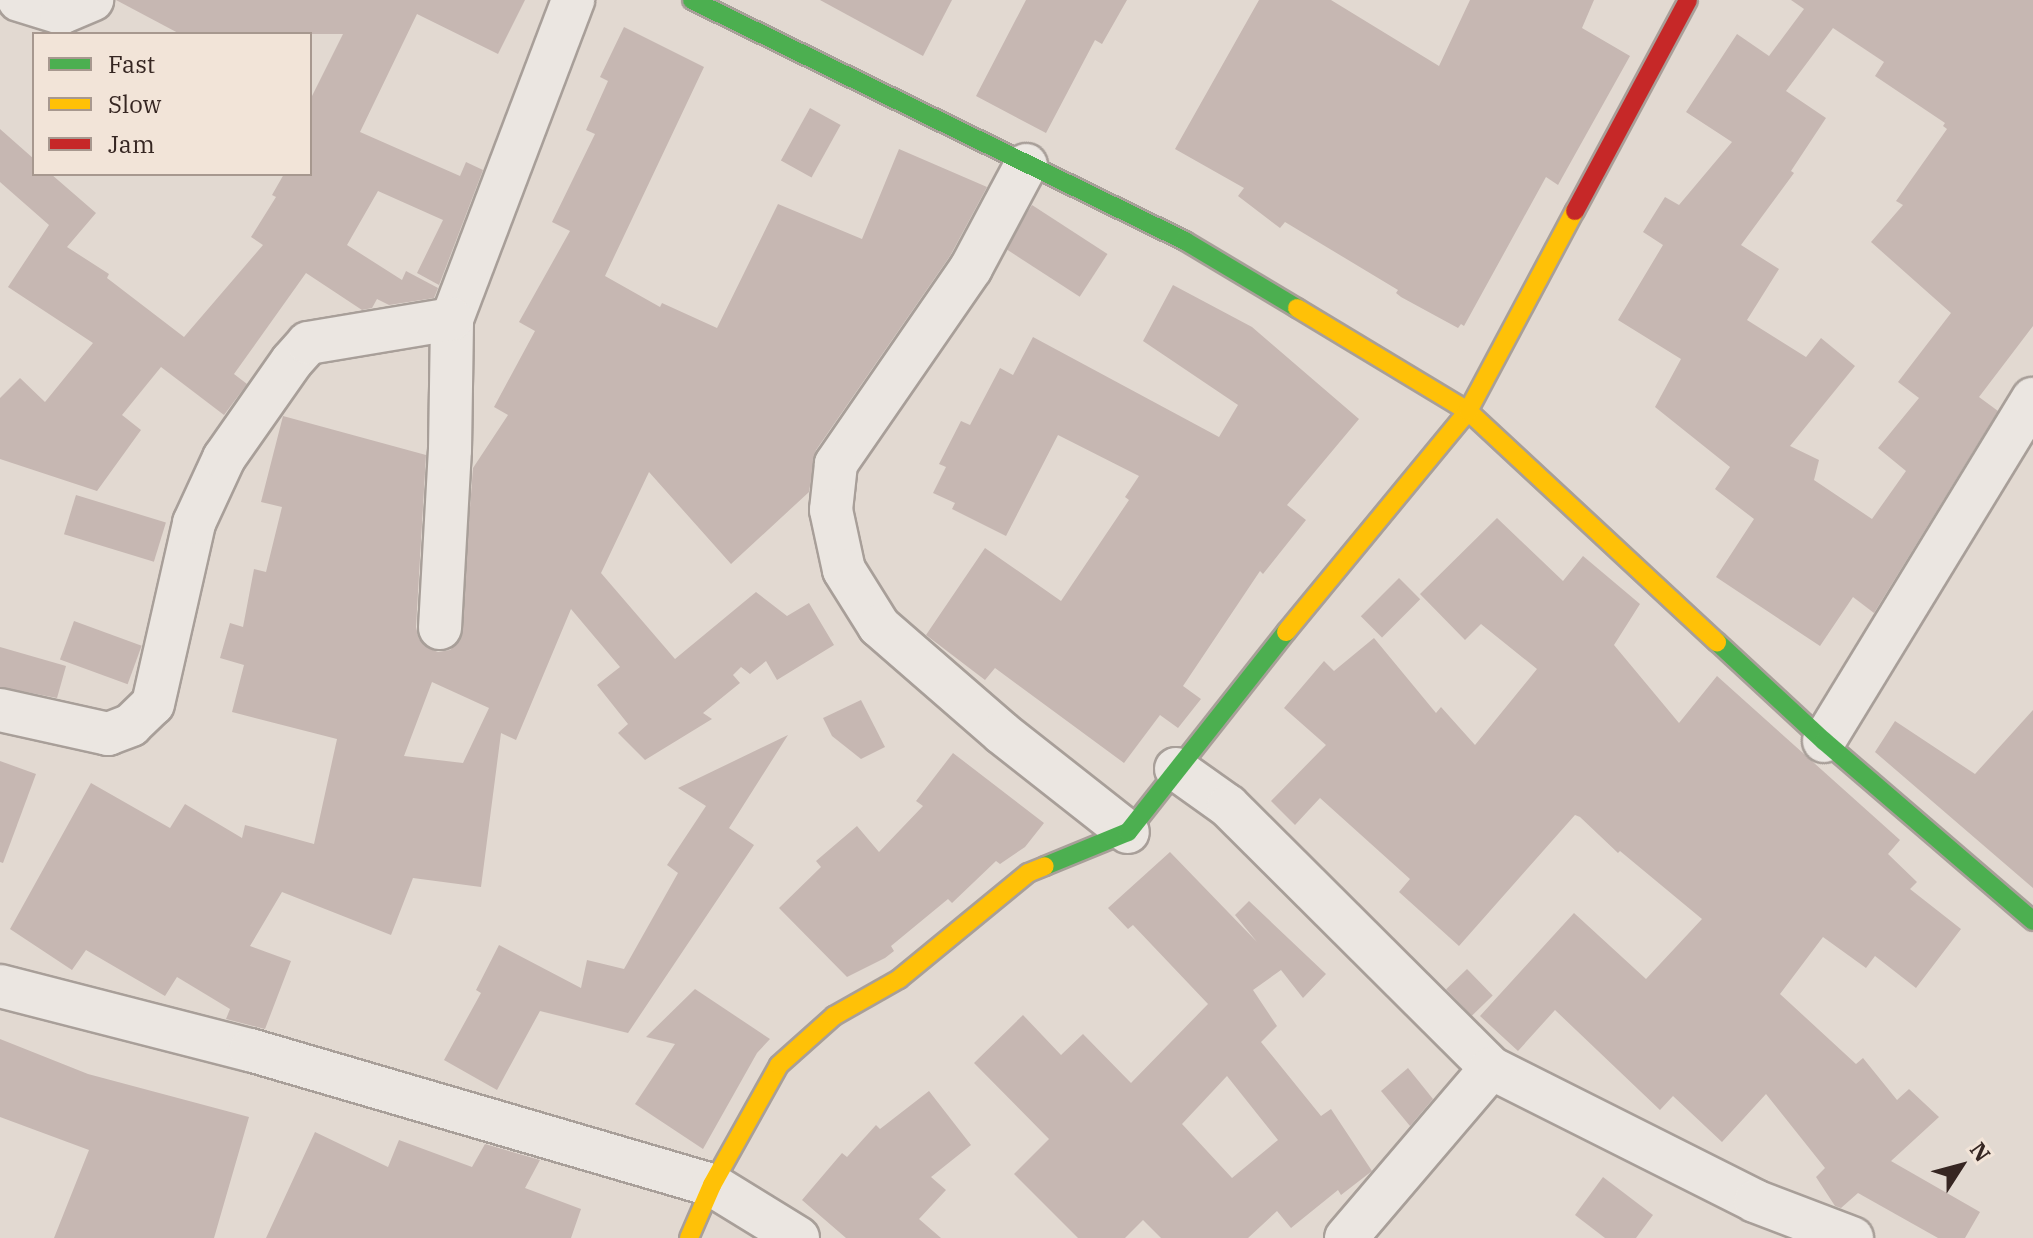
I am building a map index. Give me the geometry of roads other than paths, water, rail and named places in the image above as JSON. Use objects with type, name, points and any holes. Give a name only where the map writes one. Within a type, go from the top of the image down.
[{"type":"street","points":[[19,0],[61,13],[92,0]]},
{"type":"street","points":[[440,628],[450,450],[452,319],[573,0]]},
{"type":"street","points":[[692,0],[1185,241],[1468,411],[1824,741],[2033,921]]},
{"type":"street","points":[[689,1238],[712,1185],[779,1065],[834,1016],[899,979],[1028,873],[1128,832],[1468,411],[1688,0]]},
{"type":"street","points":[[1026,165],[971,268],[836,464],[831,510],[844,570],[879,626],[1002,733],[1128,832]]},
{"type":"street","points":[[0,710],[108,734],[131,725],[153,704],[194,523],[224,458],[292,361],[308,343],[452,319]]},
{"type":"street","points":[[1824,741],[2033,399]]},
{"type":"street","points":[[1176,769],[1228,806],[1491,1068],[1755,1201],[1852,1238]]},
{"type":"street","points":[[0,986],[250,1050],[712,1185],[798,1238]]},
{"type":"street","points":[[1346,1238],[1491,1068]]}]
